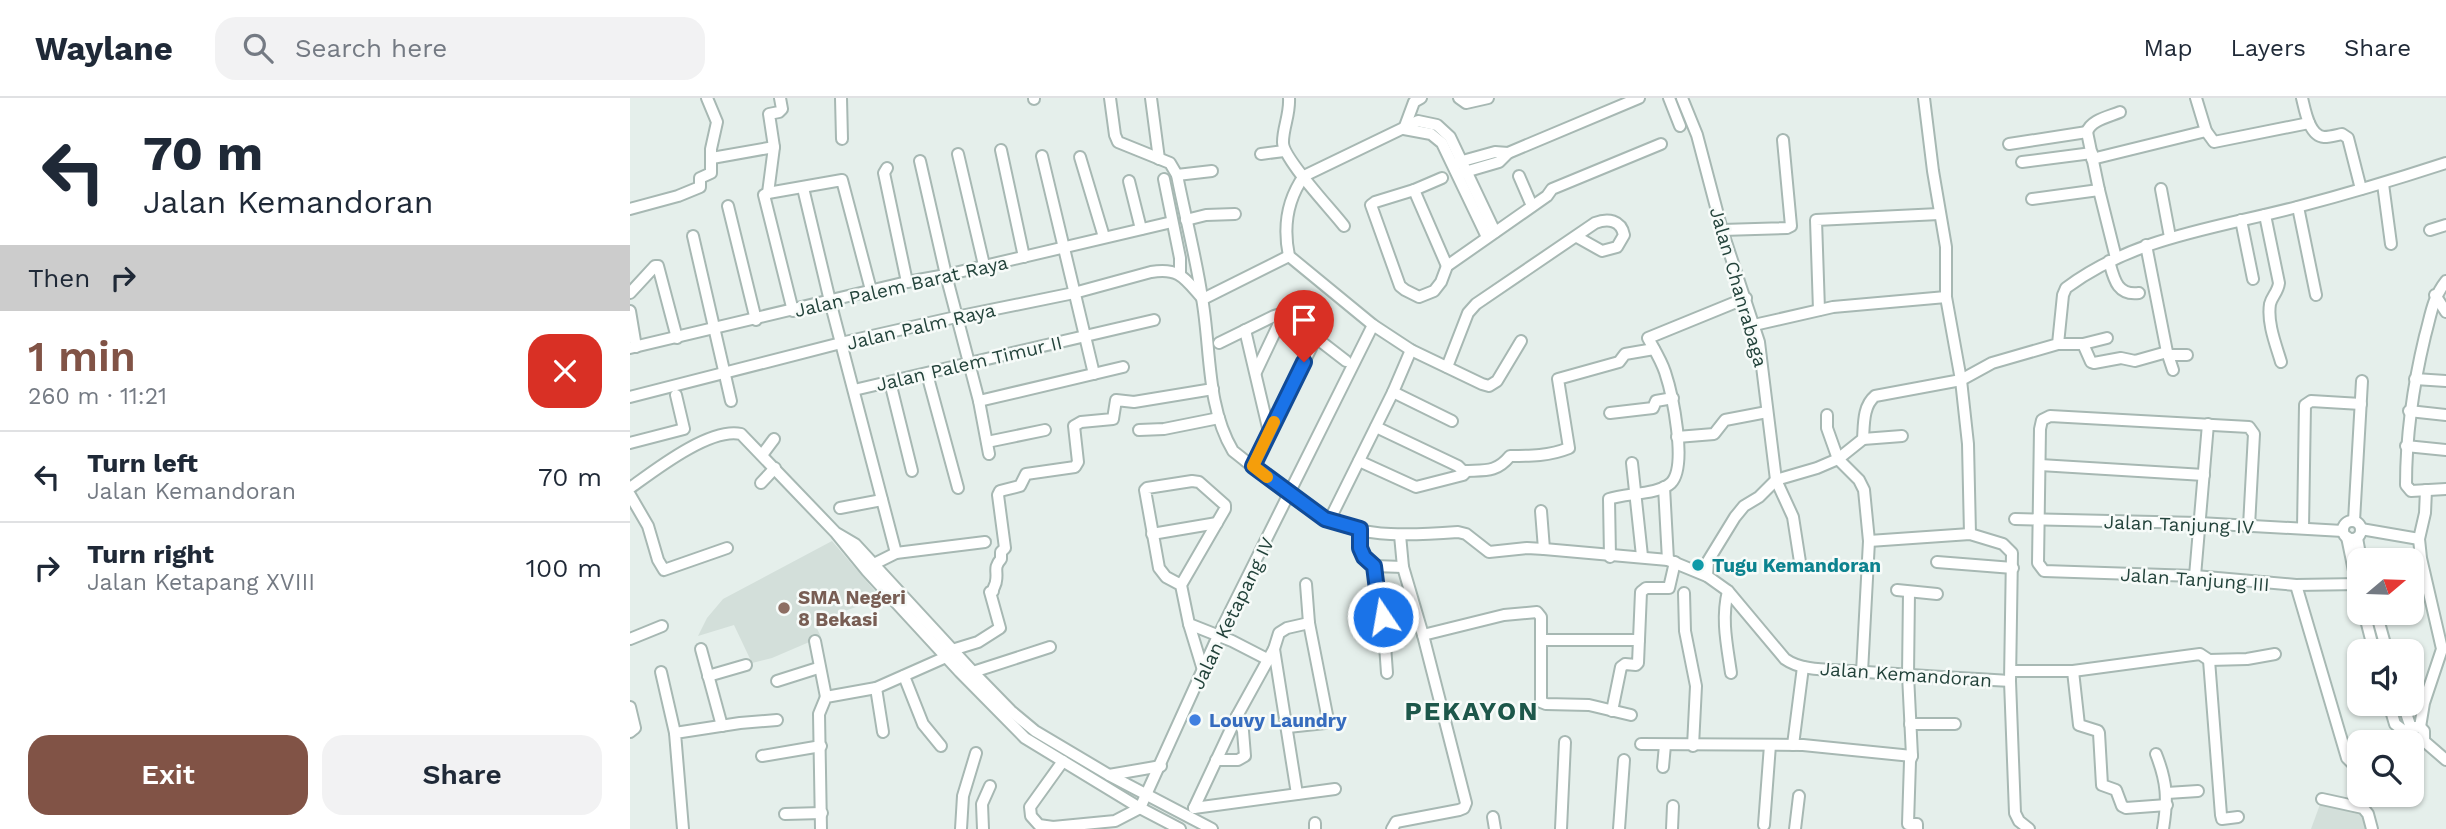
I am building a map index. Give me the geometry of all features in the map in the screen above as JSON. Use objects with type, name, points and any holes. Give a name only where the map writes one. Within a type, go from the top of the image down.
[{"type":"street","points":[[630,209],[700,187],[700,178],[711,173],[717,122],[707,98]]},
{"type":"street","points":[[768,193],[774,147],[769,114],[782,109],[780,98]]},
{"type":"street","points":[[841,98],[842,139]]},
{"type":"street","points":[[1110,98],[1118,142],[1173,165],[1177,175],[1212,172]]},
{"type":"street","points":[[1152,98],[1160,159]]},
{"type":"street","points":[[1289,98],[1284,151],[1344,226]]},
{"type":"street","points":[[1459,98],[1466,103],[1488,98]]},
{"type":"street","points":[[1460,168],[1499,162],[1508,153],[1639,98]]},
{"type":"street","points":[[1670,98],[1680,125]]},
{"type":"street","name":"Jalan Chanrabaga","points":[[1682,98],[1698,135],[1722,230],[1754,325],[1765,381],[1776,480],[1793,517],[1800,562]]},
{"type":"street","points":[[1924,98],[1939,214],[1946,247],[1946,297],[1961,380],[1968,444],[1970,534]]},
{"type":"street","points":[[2196,98],[2210,140],[2216,142],[2309,123]]},
{"type":"street","points":[[2302,98],[2309,123],[2318,134],[2323,137],[2342,134],[2348,138],[2361,189]]},
{"type":"street","points":[[1404,129],[1416,100]]},
{"type":"street","points":[[2120,112],[2090,125],[2087,132],[2118,287],[2127,293],[2139,293]]},
{"type":"street","points":[[1491,234],[1460,168],[1443,143],[1431,134],[1404,129],[1304,176],[1294,191],[1289,207],[1286,240],[1289,256],[1373,325],[1411,350],[1482,384],[1493,385],[1521,341]]},
{"type":"street","points":[[2022,162],[2092,156],[2206,131]]},
{"type":"street","points":[[2009,144],[2087,132]]},
{"type":"street","points":[[1722,230],[1791,226],[1783,139]]},
{"type":"street","points":[[1527,195],[1552,189],[1661,145]]},
{"type":"street","points":[[712,158],[774,147]]},
{"type":"street","points":[[1000,150],[1024,257]]},
{"type":"street","points":[[1261,154],[1284,151]]},
{"type":"street","points":[[958,153],[984,265]]},
{"type":"street","points":[[1042,156],[1094,374]]},
{"type":"street","points":[[1080,157],[1104,237]]},
{"type":"street","points":[[920,160],[956,317],[979,401],[989,454]]},
{"type":"street","points":[[2059,344],[2063,295],[2066,288],[2112,260],[2170,237],[2298,207],[2383,184],[2446,163]]},
{"type":"street","points":[[887,168],[885,175],[907,282]]},
{"type":"street","name":"Jalan Kemandoran","points":[[1177,175],[1203,299],[1213,390],[1226,440],[1233,451],[1325,519],[1360,529],[1400,535],[1458,532],[1466,534],[1489,552],[1527,548],[1610,556],[1642,556],[1672,561],[1707,576],[1728,591],[1791,664],[1908,675],[2011,676],[2015,813],[2019,821],[2029,829]]},
{"type":"street","points":[[1519,176],[1532,206]]},
{"type":"street","points":[[1443,178],[1376,202],[1371,207],[1400,286],[1415,296],[1427,295],[1438,287],[1447,266],[1547,196],[1552,189]]},
{"type":"street","points":[[1164,179],[1180,258],[1180,274],[1203,299],[1289,256]]},
{"type":"street","points":[[793,311],[764,195],[768,193],[843,181],[872,290]]},
{"type":"street","points":[[1129,181],[1141,229]]},
{"type":"street","points":[[2383,184],[2391,244]]},
{"type":"street","points":[[803,188],[896,553]]},
{"type":"street","points":[[2161,189],[2170,237]]},
{"type":"street","points":[[1414,190],[1447,266]]},
{"type":"street","points":[[2032,200],[2099,190]]},
{"type":"street","points":[[728,206],[756,320]]},
{"type":"street","points":[[2298,207],[2316,295]]},
{"type":"street","points":[[1186,220],[1206,215],[1235,214]]},
{"type":"street","points":[[1819,310],[1816,220],[1939,214]]},
{"type":"street","points":[[2265,215],[2278,283],[2278,289],[2270,304],[2270,321],[2281,362]]},
{"type":"street","points":[[2241,220],[2253,279]]},
{"type":"street","name":"Jalan Palem Barat Raya","points":[[633,347],[1172,222]]},
{"type":"street","points":[[2430,230],[2446,225]]},
{"type":"street","points":[[694,236],[731,401]]},
{"type":"street","points":[[1447,367],[1473,307],[1577,237]]},
{"type":"street","points":[[2146,245],[2168,354],[2174,370]]},
{"type":"street","points":[[630,293],[658,266],[677,338]]},
{"type":"street","name":"Jalan Palm Raya","points":[[630,397],[956,317],[1074,293],[1151,272],[1164,270],[1180,274]]},
{"type":"street","points":[[2446,281],[2435,295],[2415,379],[2406,446],[2406,487],[2411,491],[2446,489]]},
{"type":"street","points":[[2435,295],[2446,312]]},
{"type":"street","points":[[1754,325],[1833,307],[1946,297]]},
{"type":"street","points":[[1610,556],[1609,499],[1664,487],[1676,476],[1678,437],[1673,398],[1664,369],[1648,338],[1745,298]]},
{"type":"street","points":[[630,311],[633,347]]},
{"type":"street","points":[[1219,343],[1284,313]]},
{"type":"street","points":[[1284,313],[1346,361]]},
{"type":"street","points":[[1256,372],[1284,313]]},
{"type":"street","name":"Jalan Palem Timur II","points":[[854,390],[1154,320]]},
{"type":"street","name":"Jalan Ketapang IV","points":[[1140,808],[1219,636],[1373,325]]},
{"type":"street","points":[[1245,330],[1269,432]]},
{"type":"street","points":[[1253,466],[1316,338]]},
{"type":"street","points":[[1863,439],[1866,409],[1875,396],[1961,380],[1992,363],[2059,344],[2083,344],[2107,338]]},
{"type":"street","points":[[2083,344],[2094,363],[2120,358],[2135,362],[2168,354],[2187,355]]},
{"type":"street","points":[[1376,427],[1465,471],[1494,469],[1502,466],[1510,456],[1556,453],[1569,448],[1558,379],[1617,362],[1624,354],[1654,349]]},
{"type":"street","points":[[1333,513],[1411,350]]},
{"type":"street","points":[[979,401],[1123,367]]},
{"type":"street","points":[[927,374],[958,488]]},
{"type":"street","points":[[2415,379],[2446,381]]},
{"type":"street","points":[[2354,548],[2352,531],[2362,381]]},
{"type":"street","points":[[891,382],[912,471]]},
{"type":"street","points":[[826,697],[876,688],[978,642],[1000,628],[990,592],[997,581],[994,573],[1002,559],[1000,552],[1005,548],[998,495],[1000,491],[1020,486],[1026,474],[1075,467],[1078,462],[1074,426],[1081,422],[1113,419],[1116,400],[1134,402],[1213,390]]},
{"type":"street","points":[[1393,392],[1452,421]]},
{"type":"street","points":[[630,443],[684,429],[676,395]]},
{"type":"street","points":[[1610,413],[1653,408],[1657,400],[1673,398]]},
{"type":"street","points":[[2303,528],[2305,405],[2311,401],[2361,404]]},
{"type":"street","points":[[2409,411],[2446,415]]},
{"type":"street","points":[[1678,437],[1714,434],[1725,420],[1767,412]]},
{"type":"street","points":[[1827,415],[1827,428],[1838,459],[1862,484],[1869,541],[1862,672]]},
{"type":"street","points":[[2039,520],[2040,425],[2042,420],[2050,416],[2249,427],[2253,432],[2249,526]]},
{"type":"street","points":[[1139,430],[1164,429],[1219,418]]},
{"type":"street","points":[[2195,576],[2208,424]]},
{"type":"street","points":[[987,442],[1045,430]]},
{"type":"street","points":[[630,488],[693,448],[727,432],[741,434],[835,533],[864,568],[949,653]]},
{"type":"street","points":[[1707,576],[1708,561],[1735,517],[1744,506],[1759,497],[1776,480],[1838,459],[1863,439],[1902,436]]},
{"type":"street","points":[[762,455],[774,439]]},
{"type":"street","points":[[2406,446],[2446,450]]},
{"type":"street","points":[[1359,461],[1416,487],[1463,475],[1465,471]]},
{"type":"street","points":[[1632,463],[1642,556]]},
{"type":"street","points":[[2040,465],[2204,475]]},
{"type":"street","points":[[761,484],[775,468]]},
{"type":"street","points":[[1181,585],[1161,572],[1146,490],[1184,482],[1199,482],[1225,505],[1181,585],[1203,670]]},
{"type":"street","points":[[1612,710],[1619,670],[1625,664],[1637,664],[1641,592],[1646,588],[1668,588],[1672,561],[1664,487]]},
{"type":"street","points":[[2414,730],[2442,649],[2419,539],[2425,513],[2426,491]]},
{"type":"street","points":[[630,495],[648,526],[658,560],[664,570],[727,548]]},
{"type":"street","points":[[840,508],[882,500]]},
{"type":"street","points":[[1541,511],[1544,549]]},
{"type":"street","name":"Jalan Tanjung IV","points":[[2015,519],[2303,528],[2419,539]]},
{"type":"street","name":"Jalan Tanjung III","points":[[2039,520],[2038,563],[2044,571],[2195,576],[2347,587]]},
{"type":"street","points":[[1152,534],[1217,523]]},
{"type":"street","points":[[1360,529],[1362,552],[1374,566],[1383,617],[1387,673]]},
{"type":"street","points":[[2352,531],[2357,548]]},
{"type":"street","points":[[835,533],[855,544],[874,564],[1025,738],[1140,808],[1181,829]]},
{"type":"street","points":[[1869,541],[1970,534],[2009,548],[2013,568],[2011,676],[2073,671],[2200,654],[2209,660],[2247,659],[2275,654]]},
{"type":"street","points":[[1392,829],[1394,823],[1399,821],[1461,810],[1466,803],[1403,567],[1400,535]]},
{"type":"street","points":[[874,564],[896,553],[985,542]]},
{"type":"street","points":[[1687,567],[1708,561]]},
{"type":"street","points":[[1937,562],[2013,568]]},
{"type":"street","points":[[1374,566],[1403,567]]},
{"type":"street","points":[[1288,727],[1325,723],[1328,720],[1309,623],[1306,584]]},
{"type":"street","points":[[2296,585],[2347,758]]},
{"type":"street","points":[[1728,591],[1724,621],[1731,673]]},
{"type":"street","points":[[1917,829],[1917,824],[1908,824],[1912,757],[1903,591],[1937,594]]},
{"type":"street","points":[[1684,593],[1685,633],[1696,686],[1693,746]]},
{"type":"street","points":[[1361,620],[1362,602],[1378,598]]},
{"type":"street","points":[[1423,635],[1504,615],[1532,611],[1540,614],[1541,702],[1589,705],[1631,715]]},
{"type":"street","points":[[1309,623],[1283,630],[1237,716],[1194,808],[1335,789]]},
{"type":"street","points":[[1189,624],[1269,660]]},
{"type":"street","points":[[630,639],[662,626]]},
{"type":"street","points":[[1541,640],[1639,640]]},
{"type":"street","points":[[815,641],[818,668],[823,676],[826,697],[819,714],[821,829]]},
{"type":"street","points":[[969,675],[1050,646]]},
{"type":"street","points":[[701,649],[722,726]]},
{"type":"street","points":[[1274,649],[1297,794]]},
{"type":"street","points":[[2209,660],[2221,818],[2238,817]]},
{"type":"street","points":[[708,676],[747,666]]},
{"type":"street","points":[[1793,745],[1803,667]]},
{"type":"street","points":[[777,681],[818,668]]},
{"type":"street","points":[[2073,671],[2079,725],[2098,731],[2102,785],[2116,790],[2122,806],[2126,808],[2198,791]]},
{"type":"street","points":[[661,672],[675,733],[683,829]]},
{"type":"street","points":[[969,675],[1035,731],[1110,775],[1212,829]]},
{"type":"street","points":[[904,676],[923,724],[941,746]]},
{"type":"street","points":[[876,688],[883,732]]},
{"type":"street","points":[[630,707],[635,728],[630,733]]},
{"type":"street","points":[[1216,760],[1238,760],[1245,756],[1243,731],[1237,716]]},
{"type":"street","points":[[2393,716],[2395,724],[2402,730]]},
{"type":"street","points":[[675,733],[777,720]]},
{"type":"street","points":[[1910,724],[1955,724]]},
{"type":"street","points":[[2424,741],[2446,760]]},
{"type":"street","points":[[1561,829],[1565,742]]},
{"type":"street","points":[[1641,744],[1793,745],[1912,757]]},
{"type":"street","points":[[1663,767],[1665,745]]},
{"type":"street","points":[[762,756],[821,746]]},
{"type":"street","points":[[1764,825],[1770,746]]},
{"type":"street","points":[[961,829],[963,796],[976,753]]},
{"type":"street","points":[[2156,754],[2163,771],[2167,799],[2163,829]]},
{"type":"street","points":[[1619,829],[1624,760]]},
{"type":"street","points":[[1063,761],[1030,807],[1031,817],[1039,825],[1058,828],[1115,821],[1140,808]]},
{"type":"street","points":[[1110,775],[1161,765]]},
{"type":"street","points":[[983,829],[982,804],[990,786]]},
{"type":"street","points":[[1795,829],[1799,796]]},
{"type":"street","points":[[2322,799],[2362,808],[2368,814],[2372,829]]},
{"type":"street","points":[[1672,829],[1673,806]]},
{"type":"street","points":[[785,814],[822,813]]},
{"type":"street","points":[[1493,817],[1495,829]]},
{"type":"shaded area","name":"SMA Negeri 8 Bekasi","points":[[832,541],[881,598],[814,622],[821,637],[772,658],[752,663],[734,625],[698,636],[707,618],[723,599]]},
{"type":"shaded area","points":[[2322,799],[2360,808],[2372,829],[2311,829]]},
{"type":"slow traffic","points":[[1267,477],[1253,466],[1274,422]]},
{"type":"place","name":"Tugu Kemandoran","points":[[1698,565]]},
{"type":"place","name":"SMA Negeri 8 Bekasi","points":[[784,608]]},
{"type":"place","name":"Louvy Laundry","points":[[1195,720]]},
{"type":"district","name":"PEKAYON","points":[[1472,711]]},
{"type":"route","points":[[1304,362],[1253,466],[1325,519],[1360,529],[1360,548],[1364,557],[1374,566],[1383,617]]}]
